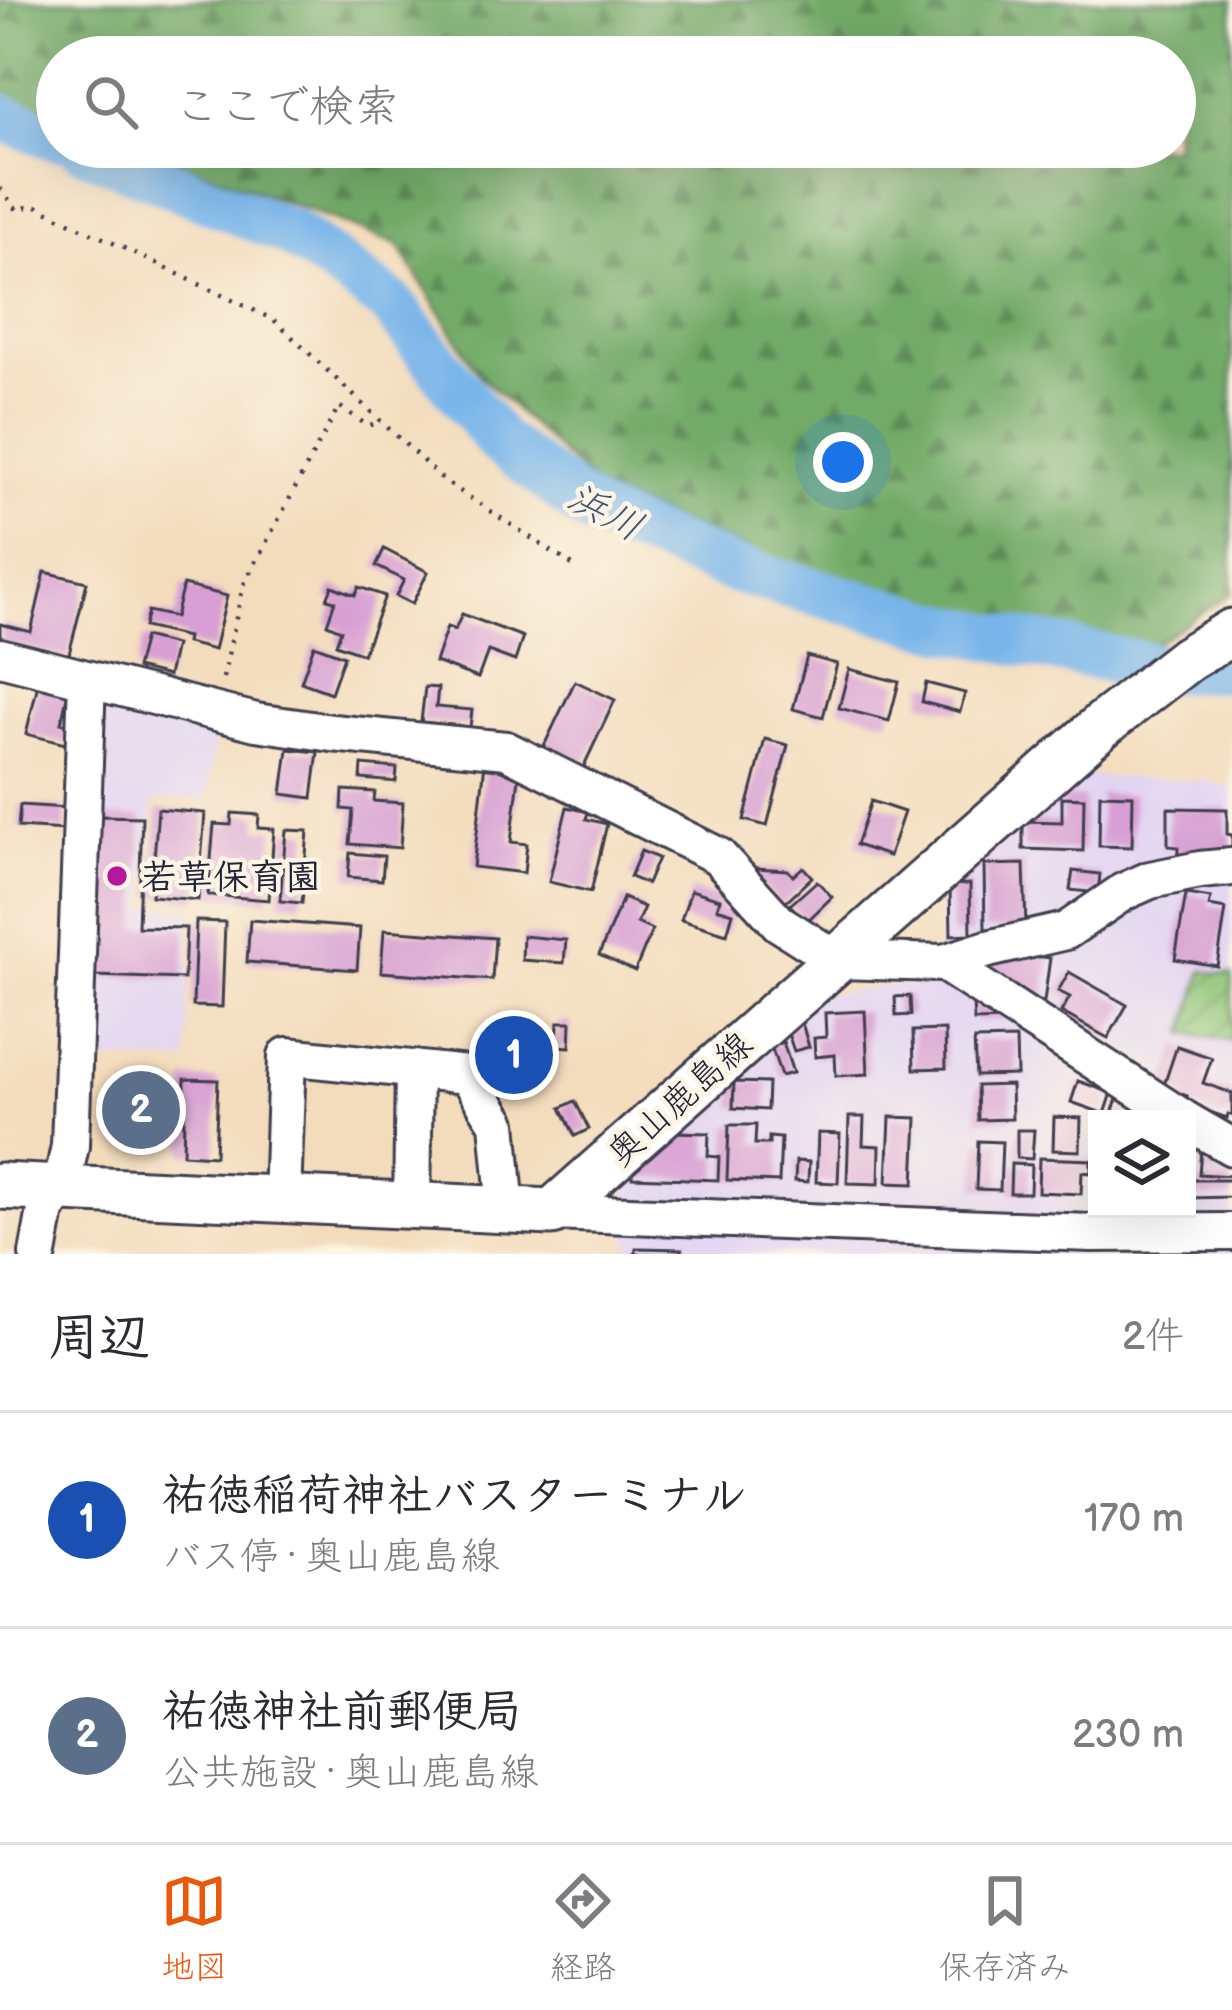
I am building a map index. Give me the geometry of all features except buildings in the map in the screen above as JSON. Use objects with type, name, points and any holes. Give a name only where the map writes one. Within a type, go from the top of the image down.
[{"type":"main road","name":"奥山鹿島線","points":[[552,1212],[1101,726],[1187,658],[1232,632]]},
{"type":"main road","points":[[0,1186],[552,1212]]},
{"type":"street","points":[[0,657],[215,713],[332,733],[506,750],[718,856],[779,922],[837,960],[944,963],[1066,932],[1123,892],[1150,880],[1232,867]]},
{"type":"street","points":[[38,1254],[46,1210],[61,1189],[70,1146],[87,680]]},
{"type":"street","points":[[944,963],[1171,1110]]},
{"type":"street","points":[[282,1200],[287,1056],[467,1075],[498,1123],[506,1210]]},
{"type":"street","points":[[412,1206],[414,1069]]},
{"type":"street","points":[[1196,1126],[1232,1147]]},
{"type":"street","points":[[552,1212],[1068,1232],[1232,1232]]},
{"type":"path","points":[[0,188],[17,210],[34,206],[274,320],[443,480],[577,568]]},
{"type":"path","points":[[215,713],[243,586],[339,406],[368,426],[379,422]]},
{"type":"shaded area","name":"若草保育園","points":[[92,688],[218,720],[206,799],[153,801],[145,907],[190,910],[187,1062],[84,1060]]},
{"type":"shaded area","points":[[1074,775],[1204,781],[1232,787],[1232,975],[1203,971],[1186,1034],[1232,1041],[1232,1254],[630,1254],[624,1163],[808,997],[931,980],[944,877]]},
{"type":"green space","points":[[0,0],[1232,0],[1232,593],[1152,646],[834,584],[600,490],[481,377],[397,244],[196,168],[1196,168],[1196,36],[36,36],[36,108],[0,95]]},
{"type":"green space","points":[[1203,971],[1232,975],[1232,1041],[1185,1034]]},
{"type":"waterway","name":"浜川","points":[[0,117],[36,130]]},
{"type":"waterway","name":"浜川","points":[[133,168],[291,233],[390,303],[498,441],[593,513],[735,570],[947,628],[1161,669],[1232,668]]},
{"type":"place","name":"若草保育園","points":[[117,876]]},
{"type":"place","name":"祐徳稲荷神社バスターミナル","points":[[514,1055]]},
{"type":"place","name":"祐徳神社前郵便局","points":[[141,1110]]}]
